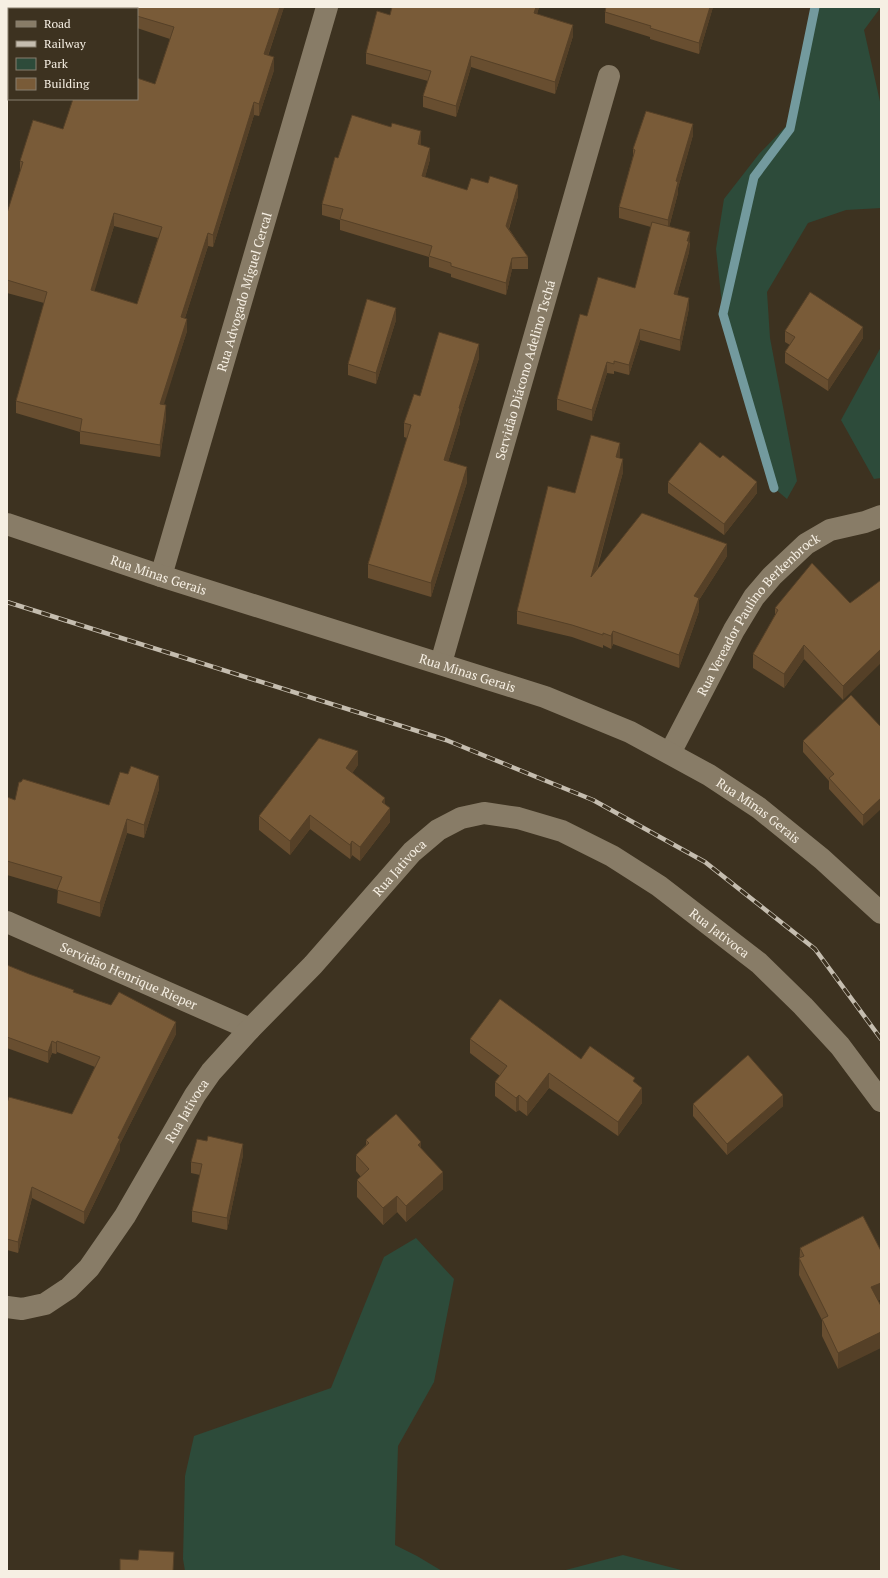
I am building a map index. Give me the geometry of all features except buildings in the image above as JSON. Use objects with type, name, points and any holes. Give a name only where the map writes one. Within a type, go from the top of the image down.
[{"type":"street","name":"Rua Advogado Miguel Cercal","points":[[161,576],[327,7]]},
{"type":"street","name":"Servidão Diácono Adelino Tschá","points":[[441,663],[609,76]]},
{"type":"street","name":"Rua Vereador Paulino Berkenbrock","points":[[670,753],[734,630],[754,597],[772,576],[806,544],[830,530],[865,522],[881,516]]},
{"type":"street","name":"Rua Minas Gerais","points":[[7,524],[161,576],[545,697],[630,732],[709,775],[759,808],[822,859],[881,913]]},
{"type":"street","name":"Rua Jativoca","points":[[7,1307],[22,1309],[45,1304],[69,1288],[89,1268],[125,1216],[195,1095],[211,1072],[250,1029],[313,965],[412,852],[438,830],[460,818],[484,813],[518,818],[562,831],[612,856],[659,886],[764,968],[803,1006],[840,1046],[881,1100]]},
{"type":"street","name":"Servidão Henrique Rieper","points":[[7,922],[250,1029]]},
{"type":"green space","points":[[815,7],[881,7],[864,30],[881,106],[881,208],[846,210],[808,223],[767,292],[770,338],[797,481],[787,499],[774,488],[723,314],[716,249],[724,199],[759,154],[792,120]]},
{"type":"green space","points":[[881,347],[881,478],[874,479],[841,420]]},
{"type":"green space","points":[[416,1238],[454,1279],[434,1382],[398,1446],[395,1545],[442,1571],[185,1571],[183,1559],[185,1476],[194,1436],[331,1388],[384,1257]]},
{"type":"green space","points":[[623,1555],[685,1571],[562,1571]]},
{"type":"waterway","points":[[774,488],[723,314],[754,177],[790,129],[815,7]]},
{"type":"railway","points":[[7,602],[446,740],[593,800],[705,862],[815,949],[881,1039]]}]
